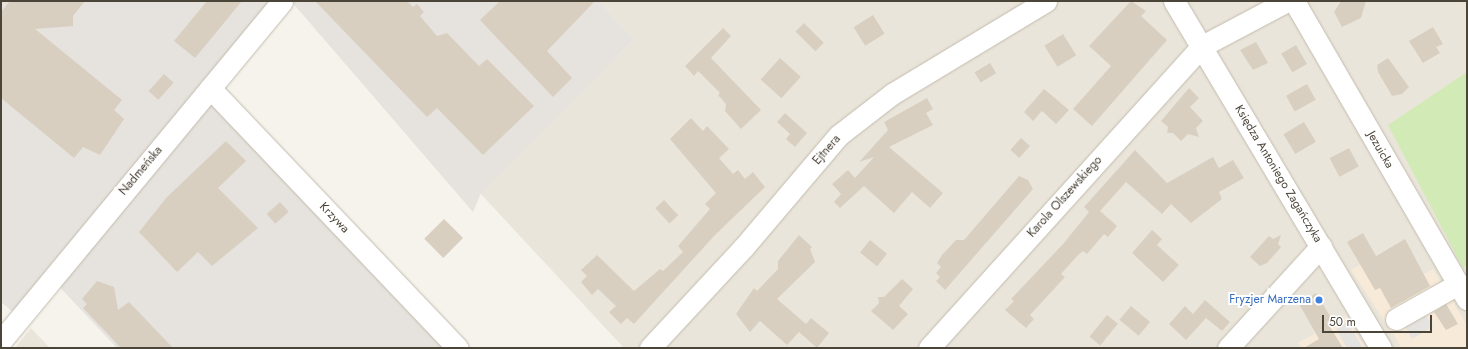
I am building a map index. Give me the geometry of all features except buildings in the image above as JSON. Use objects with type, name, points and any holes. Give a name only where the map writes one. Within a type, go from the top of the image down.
[{"type":"street","name":"Nadmeńska","points":[[1,341],[282,1]]},
{"type":"street","name":"Ejtnera","points":[[650,348],[844,130],[892,94],[1046,1]]},
{"type":"street","name":"Księdza Antoniego Zagańczyka","points":[[1174,1],[1381,348]]},
{"type":"street","name":"Karola Olszewskiego","points":[[929,348],[1202,46],[1287,1]]},
{"type":"street","name":"Jezuicka","points":[[1294,1],[1462,292]]},
{"type":"street","name":"Krzywa","points":[[210,88],[458,348]]},
{"type":"street","points":[[1228,348],[1321,246]]},
{"type":"street","points":[[1396,319],[1462,292]]},
{"type":"shaded area","points":[[1,1],[280,1],[208,91],[448,348],[117,348],[53,280],[21,319],[1,302]]},
{"type":"shaded area","points":[[291,1],[599,1],[634,40],[481,193],[473,212]]},
{"type":"shaded area","points":[[599,1],[1467,1],[1467,348],[624,348],[480,193],[634,40]]},
{"type":"shaded area","points":[[1382,252],[1402,286],[1433,269],[1467,325],[1467,348],[1402,348],[1351,270]]},
{"type":"shaded area","points":[[1424,312],[1433,327],[1412,339],[1403,324]]},
{"type":"shaded area","points":[[1346,316],[1365,348],[1301,348],[1298,343]]},
{"type":"shaded area","points":[[1347,322],[1363,348],[1347,348],[1336,329]]},
{"type":"shaded area","points":[[31,328],[50,348],[15,348]]},
{"type":"green space","points":[[1467,72],[1467,265],[1463,268],[1388,125]]},
{"type":"place","name":"Fryzjer Marzena","points":[[1319,300]]}]
